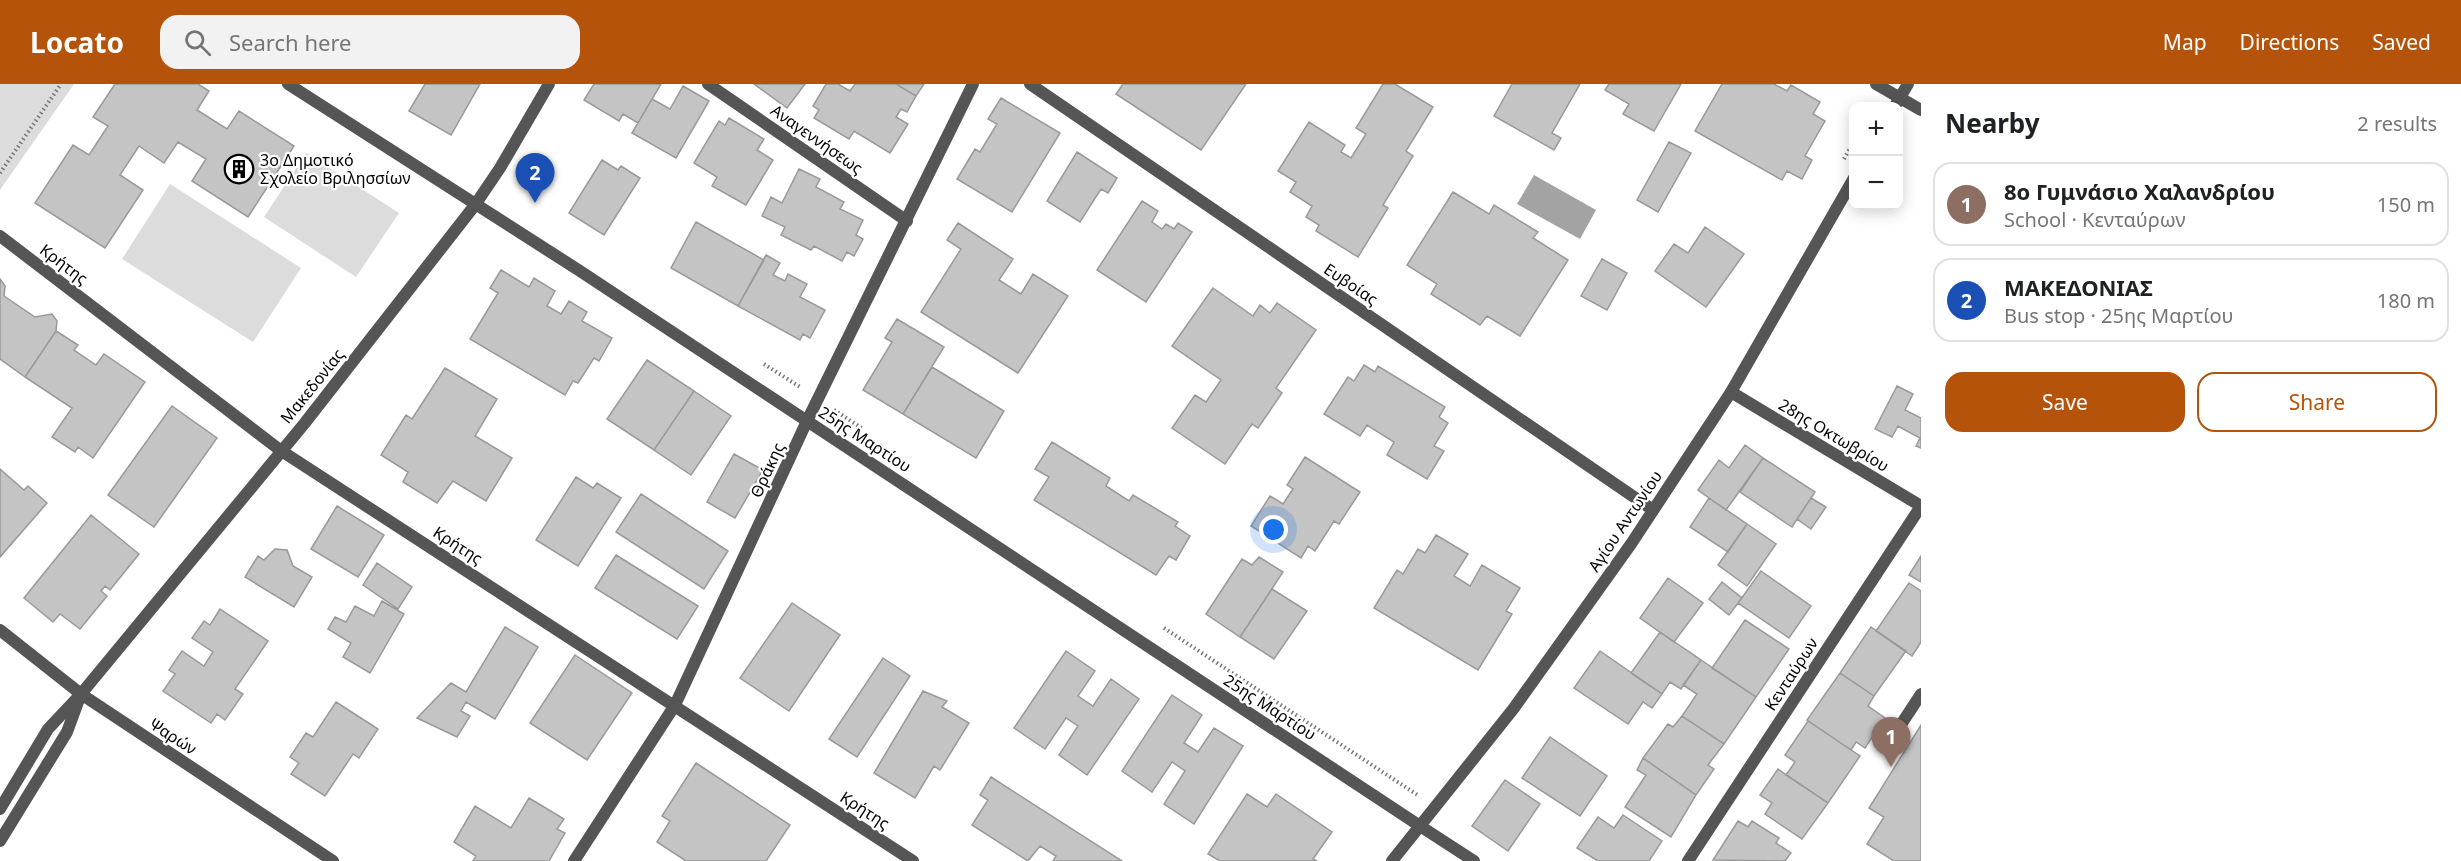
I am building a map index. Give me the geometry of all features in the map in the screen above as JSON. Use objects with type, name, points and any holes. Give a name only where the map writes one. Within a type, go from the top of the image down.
[{"type":"street","name":"25ης Μαρτίου","points":[[288,84],[807,421],[1474,861]]},
{"type":"street","name":"Μακεδονίας","points":[[0,809],[48,729],[81,694],[280,450],[304,424],[475,204],[500,168],[549,84]]},
{"type":"street","name":"Αναγεννήσεως","points":[[708,84],[906,221]]},
{"type":"street","name":"Θράκης","points":[[574,861],[675,705],[807,421],[973,84]]},
{"type":"street","name":"Ευβοίας","points":[[1030,84],[1653,510]]},
{"type":"street","points":[[1876,84],[1897,102],[1908,84]]},
{"type":"street","points":[[1903,104],[1921,110]]},
{"type":"street","name":"Αγίου Αντωνίου","points":[[1392,861],[1514,708],[1653,510],[1731,392],[1849,187]]},
{"type":"street","name":"Κρήτης","points":[[0,236],[280,450],[913,861]]},
{"type":"street","name":"28ης Οκτωβρίου","points":[[1731,392],[1921,506]]},
{"type":"street","name":"Κενταύρων","points":[[1688,861],[1921,506]]},
{"type":"street","name":"Ψαρών","points":[[0,630],[81,694],[333,861]]},
{"type":"street","name":"Μακεδονίας","points":[[0,841],[67,732],[81,694]]},
{"type":"street","points":[[1900,726],[1921,694]]},
{"type":"path","points":[[0,173],[61,84]]},
{"type":"shaded area","points":[[0,84],[74,84],[0,190]]},
{"type":"shaded area","points":[[306,153],[399,213],[356,277],[264,217]]},
{"type":"shaded area","points":[[1534,175],[1596,210],[1580,239],[1517,204]]},
{"type":"shaded area","points":[[170,184],[301,268],[253,342],[122,259]]},
{"type":"building","name":"3ο Δημοτικό Σχολείο Βριλησσίων","points":[[115,84],[198,84],[209,91],[197,110],[227,129],[239,111],[294,146],[248,217],[192,181],[206,159],[178,142],[164,163],[139,146],[120,175],[143,190],[105,248],[35,203],[73,145],[89,155],[108,126],[93,117]]},
{"type":"building","points":[[425,84],[480,84],[451,135],[409,111]]},
{"type":"building","points":[[594,84],[661,84],[638,123],[623,114],[619,121],[584,100]]},
{"type":"building","points":[[754,84],[805,84],[787,108]]},
{"type":"building","points":[[826,84],[838,84],[850,91],[855,84],[896,84],[916,96],[907,112],[901,109],[896,117],[908,124],[890,153],[854,131],[849,139],[814,118],[819,110],[813,106]]},
{"type":"building","points":[[896,84],[924,84],[916,96]]},
{"type":"building","points":[[1123,84],[1246,84],[1201,150],[1116,94]]},
{"type":"building","points":[[1383,84],[1395,84],[1433,107],[1406,151],[1413,156],[1383,205],[1388,208],[1358,257],[1316,231],[1319,225],[1306,217],[1312,206],[1290,192],[1296,182],[1278,171],[1309,122],[1345,145],[1341,152],[1351,158],[1366,134],[1356,128]]},
{"type":"building","points":[[1512,84],[1580,84],[1552,133],[1561,138],[1554,150],[1494,116]]},
{"type":"building","points":[[1609,84],[1681,84],[1654,131],[1623,114],[1629,104],[1605,90]]},
{"type":"building","points":[[1722,84],[1774,84],[1787,91],[1791,85],[1820,102],[1813,114],[1825,121],[1805,156],[1812,160],[1802,179],[1787,171],[1782,180],[1695,131]]},
{"type":"building","points":[[683,86],[709,101],[676,158],[632,133],[652,99],[670,109]]},
{"type":"building","points":[[1001,98],[1060,133],[1012,212],[957,179],[975,149],[980,152],[997,124],[988,119]]},
{"type":"building","points":[[729,118],[764,139],[757,150],[773,160],[746,205],[712,186],[717,177],[694,163],[719,121],[725,125]]},
{"type":"building","points":[[1669,142],[1691,153],[1658,212],[1637,200]]},
{"type":"building","points":[[1077,152],[1117,178],[1108,193],[1101,189],[1080,222],[1047,201]]},
{"type":"building","points":[[602,160],[618,170],[621,166],[640,178],[604,235],[569,213]]},
{"type":"building","points":[[799,169],[820,179],[816,187],[844,202],[840,209],[863,220],[856,235],[863,239],[854,256],[847,252],[842,261],[814,246],[811,250],[781,235],[785,227],[762,216],[771,197],[782,203]]},
{"type":"building","points":[[1453,192],[1489,214],[1494,205],[1538,232],[1533,238],[1568,260],[1520,336],[1487,316],[1480,325],[1431,294],[1437,284],[1407,265]]},
{"type":"building","points":[[1142,201],[1158,211],[1152,222],[1162,229],[1166,224],[1174,229],[1178,223],[1192,232],[1146,302],[1097,270]]},
{"type":"building","points":[[696,222],[764,260],[738,306],[671,268]]},
{"type":"building","points":[[958,223],[1013,259],[999,280],[1021,294],[1033,274],[1068,296],[1018,373],[921,312],[961,249],[947,240]]},
{"type":"building","points":[[1705,227],[1744,254],[1706,307],[1655,271],[1674,244],[1688,253]]},
{"type":"building","points":[[766,255],[780,263],[773,275],[785,281],[788,274],[807,284],[800,297],[825,310],[810,338],[803,334],[800,340],[738,306]]},
{"type":"building","points":[[1602,259],[1627,273],[1607,310],[1581,296]]},
{"type":"building","points":[[501,270],[529,287],[534,278],[555,291],[547,306],[561,314],[569,301],[587,312],[582,321],[612,338],[599,361],[594,358],[578,383],[573,381],[565,395],[470,339],[498,293],[490,288]]},
{"type":"building","points":[[0,279],[5,286],[4,296],[35,317],[52,314],[57,321],[56,331],[25,377],[0,359]]},
{"type":"building","points":[[1213,288],[1253,316],[1260,305],[1270,313],[1277,303],[1316,330],[1276,388],[1282,393],[1258,428],[1252,424],[1225,464],[1172,428],[1195,395],[1206,402],[1221,380],[1172,346]]},
{"type":"building","points":[[897,319],[944,347],[903,414],[863,390],[892,342],[885,338]]},
{"type":"building","points":[[56,331],[78,345],[74,350],[96,365],[104,354],[145,382],[93,458],[78,447],[75,452],[52,437],[72,408],[25,377]]},
{"type":"building","points":[[647,360],[694,391],[654,450],[607,419]]},
{"type":"building","points":[[1364,365],[1375,372],[1378,366],[1445,407],[1439,417],[1448,423],[1434,446],[1444,451],[1427,479],[1387,455],[1394,442],[1367,425],[1360,436],[1324,414],[1348,377],[1354,381]]},
{"type":"building","points":[[932,367],[1004,411],[976,458],[903,414]]},
{"type":"building","points":[[445,368],[497,399],[475,436],[512,458],[486,501],[453,481],[437,503],[403,482],[408,472],[381,455],[406,415],[412,419]]},
{"type":"building","points":[[1897,386],[1913,394],[1905,410],[1921,418],[1921,448],[1916,446],[1920,438],[1898,426],[1892,437],[1875,429]]},
{"type":"building","points":[[694,391],[731,416],[691,475],[654,450]]},
{"type":"building","points":[[172,406],[217,438],[154,527],[108,495]]},
{"type":"building","points":[[1052,442],[1110,478],[1106,486],[1129,501],[1133,495],[1178,522],[1175,526],[1190,536],[1176,560],[1169,556],[1156,575],[1034,500],[1049,477],[1035,469]]},
{"type":"building","points":[[1745,445],[1763,458],[1726,510],[1698,490],[1719,460],[1729,468]]},
{"type":"building","points":[[734,454],[763,470],[735,518],[707,502]]},
{"type":"building","points":[[1305,457],[1360,492],[1339,524],[1334,521],[1315,551],[1308,546],[1301,558],[1251,526],[1270,496],[1283,504],[1293,489],[1287,485]]},
{"type":"building","points":[[1763,458],[1815,492],[1792,527],[1740,492]]},
{"type":"building","points":[[0,469],[24,490],[28,486],[47,503],[0,557]]},
{"type":"building","points":[[576,477],[593,488],[597,483],[621,498],[578,566],[536,540]]},
{"type":"building","points":[[641,494],[728,551],[704,589],[616,532]]},
{"type":"building","points":[[1709,498],[1747,524],[1728,552],[1690,527]]},
{"type":"building","points":[[1811,498],[1826,507],[1811,529],[1797,519]]},
{"type":"building","points":[[337,506],[384,535],[358,577],[311,549]]},
{"type":"building","points":[[91,515],[139,554],[110,590],[105,586],[101,591],[107,596],[80,629],[60,614],[53,622],[24,598]]},
{"type":"building","points":[[1747,524],[1776,544],[1747,586],[1718,565]]},
{"type":"building","points":[[1436,535],[1468,554],[1454,576],[1470,586],[1482,565],[1520,588],[1506,611],[1512,614],[1478,670],[1374,608],[1397,570],[1403,574],[1418,549],[1425,553]]},
{"type":"building","points":[[275,549],[287,550],[293,566],[312,577],[294,607],[245,577],[258,556],[264,560]]},
{"type":"building","points":[[616,555],[698,606],[677,639],[595,588]]},
{"type":"building","points":[[1921,556],[1921,582],[1909,575]]},
{"type":"building","points":[[1259,557],[1283,572],[1240,637],[1206,614],[1242,559],[1252,565]]},
{"type":"building","points":[[377,563],[412,587],[398,609],[363,585]]},
{"type":"building","points":[[1761,571],[1811,606],[1789,638],[1738,603]]},
{"type":"building","points":[[1668,578],[1703,603],[1674,642],[1640,618]]},
{"type":"building","points":[[1722,582],[1742,598],[1729,615],[1709,599]]},
{"type":"building","points":[[1909,583],[1921,591],[1921,642],[1912,656],[1876,631]]},
{"type":"building","points":[[1272,589],[1307,611],[1274,659],[1240,637]]},
{"type":"building","points":[[382,601],[404,614],[370,673],[343,657],[351,643],[328,629],[335,617],[346,622],[355,606],[374,616]]},
{"type":"building","points":[[792,603],[840,635],[789,711],[740,678]]},
{"type":"building","points":[[220,609],[268,641],[235,689],[243,694],[225,720],[217,714],[211,723],[163,691],[175,674],[169,670],[182,651],[204,666],[213,652],[192,638],[204,621],[210,625]]},
{"type":"building","points":[[1745,620],[1789,649],[1756,697],[1712,668]]},
{"type":"building","points":[[505,627],[538,647],[495,719],[466,702],[461,711],[470,716],[457,737],[417,718],[451,683],[466,692]]},
{"type":"building","points":[[1871,627],[1906,651],[1874,696],[1840,673]]},
{"type":"building","points":[[1660,632],[1701,660],[1681,689],[1670,682],[1662,694],[1631,673]]},
{"type":"building","points":[[1066,651],[1095,671],[1078,696],[1093,706],[1111,679],[1139,699],[1087,775],[1059,755],[1078,726],[1066,718],[1045,749],[1014,728]]},
{"type":"building","points":[[1600,651],[1662,694],[1652,708],[1643,702],[1628,724],[1574,688]]},
{"type":"building","points":[[575,655],[632,693],[587,760],[530,723]]},
{"type":"building","points":[[883,658],[910,676],[857,757],[829,739]]},
{"type":"building","points":[[1701,660],[1756,697],[1724,744],[1682,716],[1697,694],[1683,685]]},
{"type":"building","points":[[1840,673],[1874,696],[1868,706],[1885,718],[1865,748],[1856,742],[1851,750],[1807,720]]},
{"type":"building","points":[[923,691],[947,701],[942,707],[969,723],[940,770],[934,766],[915,798],[874,773]]},
{"type":"building","points":[[1172,695],[1202,715],[1184,743],[1198,752],[1214,728],[1243,746],[1194,824],[1164,804],[1185,771],[1172,762],[1152,792],[1122,771]]},
{"type":"building","points":[[336,702],[378,729],[359,758],[353,754],[325,796],[291,774],[299,763],[290,757],[306,733],[313,737]]},
{"type":"building","points":[[1682,716],[1724,744],[1708,765],[1714,769],[1696,795],[1643,758],[1668,724],[1673,727]]},
{"type":"building","points":[[1808,721],[1860,756],[1828,803],[1786,775],[1795,762],[1785,755]]},
{"type":"building","points":[[1921,725],[1921,861],[1894,861],[1867,844],[1884,817],[1869,808]]},
{"type":"building","points":[[1550,737],[1607,776],[1580,816],[1522,778]]},
{"type":"building","points":[[1643,758],[1696,795],[1671,837],[1625,807],[1646,775],[1637,770]]},
{"type":"building","points":[[696,763],[790,825],[766,861],[686,861],[657,842],[670,821],[662,816]]},
{"type":"building","points":[[1778,769],[1828,803],[1802,839],[1765,814],[1772,803],[1760,795]]},
{"type":"building","points":[[991,777],[1122,861],[1053,861],[1056,856],[1040,846],[1028,861],[972,825],[988,800],[980,795]]},
{"type":"building","points":[[1505,780],[1540,804],[1508,851],[1472,826]]},
{"type":"building","points":[[1247,794],[1267,807],[1276,794],[1332,832],[1313,859],[1317,861],[1220,861],[1208,854]]},
{"type":"building","points":[[529,798],[564,819],[557,829],[565,833],[549,861],[473,861],[476,856],[454,842],[475,806],[511,828]]},
{"type":"building","points":[[1623,815],[1662,841],[1649,861],[1598,861],[1577,848],[1598,817],[1614,828]]},
{"type":"building","points":[[1738,821],[1748,827],[1752,821],[1779,838],[1776,843],[1791,853],[1785,861],[1713,860]]},
{"type":"place","name":"3ο Δημοτικό Σχολείο Βριλησσίων","points":[[239,169]]},
{"type":"place","name":"ΜΑΚΕΔΟΝΙΑΣ","points":[[535,203]]},
{"type":"place","name":"8ο Γυμνάσιο Χαλανδρίου","points":[[1891,767]]}]
